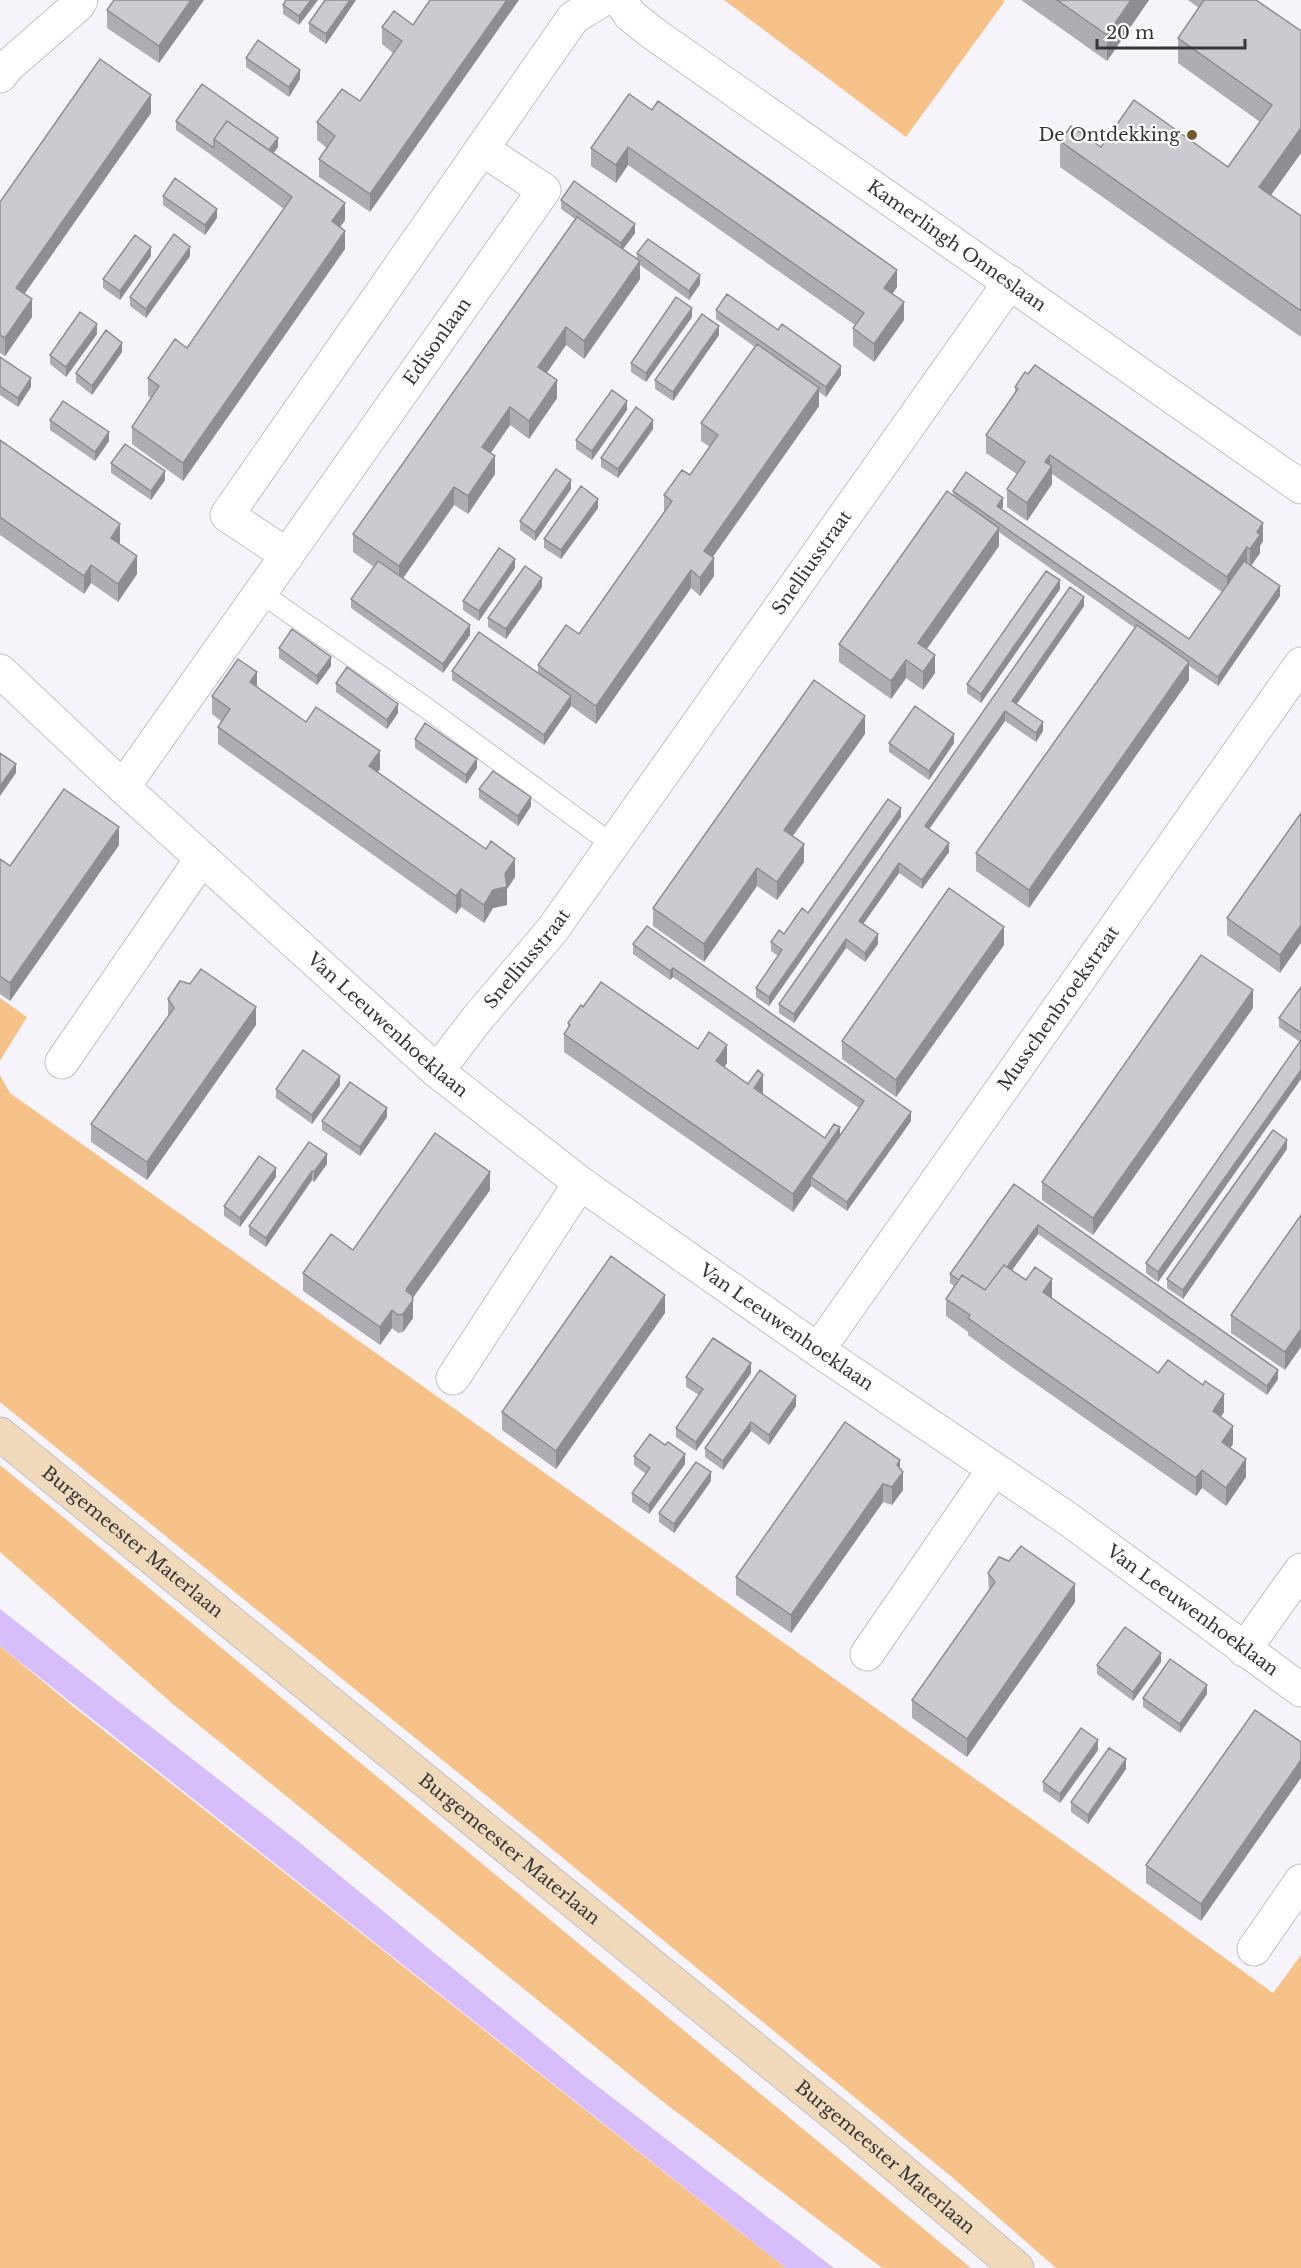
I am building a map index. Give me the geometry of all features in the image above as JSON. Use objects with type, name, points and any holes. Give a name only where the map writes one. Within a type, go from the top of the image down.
[{"type":"main road","name":"Burgemeester Materlaan","points":[[0,1434],[850,2127],[1017,2268]]},
{"type":"street","points":[[0,76],[8,66],[81,0]]},
{"type":"street","points":[[288,555],[227,515],[573,18],[602,0]]},
{"type":"street","name":"Kamerlingh Onneslaan","points":[[620,0],[630,15],[654,34],[1301,487]]},
{"type":"street","name":"Edisonlaan","points":[[123,787],[544,190],[482,149]]},
{"type":"street","name":"Snelliusstraat","points":[[437,1071],[477,1019],[554,929],[1010,282]]},
{"type":"street","name":"Musschenbroekstraat","points":[[818,1350],[1301,664]]},
{"type":"street","name":"Van Leeuwenhoeklaan","points":[[0,671],[123,787],[437,1071],[580,1183],[818,1350],[1068,1519],[1301,1690]]},
{"type":"street","points":[[62,1062],[202,858]]},
{"type":"street","points":[[453,1378],[580,1183]]},
{"type":"street","points":[[867,1654],[994,1468]]},
{"type":"street","points":[[1244,1650],[1301,1570]]},
{"type":"street","points":[[1254,1949],[1301,1881]]},
{"type":"lane","points":[[261,593],[425,707],[613,844]]},
{"type":"shaded area","points":[[724,0],[1002,0],[1005,1],[906,137]]},
{"type":"shaded area","points":[[0,998],[27,1017],[0,1061]]},
{"type":"shaded area","points":[[0,1075],[10,1093],[1273,1993],[1301,1955],[1301,2268],[1056,2268],[953,2178],[519,1822],[0,1402]]},
{"type":"shaded area","points":[[0,1465],[971,2268],[882,2268],[662,2101],[174,1705],[0,1552]]},
{"type":"shaded area","points":[[0,1609],[300,1843],[583,2075],[834,2268],[786,2268],[0,1646]]},
{"type":"shaded area","points":[[0,1646],[74,1707],[786,2268],[0,2268]]},
{"type":"building","points":[[114,0],[191,0],[159,46],[107,10]]},
{"type":"building","points":[[286,0],[311,0],[299,16],[283,5]]},
{"type":"building","points":[[325,0],[350,0],[326,34],[309,23]]},
{"type":"building","points":[[430,0],[507,0],[370,194],[319,159],[335,136],[317,122],[342,89],[360,101],[402,41],[382,27],[394,11],[413,25]]},
{"type":"building","points":[[1057,0],[1131,0],[1107,35]]},
{"type":"building","points":[[1204,0],[1256,0],[1301,31],[1301,128],[1259,187],[1301,216],[1301,311],[1060,141],[1071,126],[1101,147],[1134,100],[1228,167],[1272,105],[1178,38]]},
{"type":"building","points":[[258,40],[300,70],[289,87],[246,58]]},
{"type":"building","points":[[100,59],[151,95],[16,288],[32,299],[5,338],[0,335],[0,202]]},
{"type":"building","points":[[202,84],[278,138],[269,150],[227,121],[214,139],[214,148],[176,121]]},
{"type":"building","points":[[629,94],[652,110],[658,101],[897,270],[884,288],[904,302],[874,344],[853,328],[864,313],[628,147],[616,165],[591,148]]},
{"type":"building","points":[[227,121],[345,203],[332,221],[345,231],[183,463],[132,427],[159,386],[148,378],[175,339],[187,348],[292,197],[214,139]]},
{"type":"building","points":[[175,178],[217,209],[205,225],[163,196]]},
{"type":"building","points":[[574,181],[635,224],[621,243],[561,200]]},
{"type":"building","points":[[577,217],[640,261],[584,341],[566,327],[538,367],[557,380],[529,421],[510,407],[482,447],[495,456],[468,496],[454,487],[399,566],[353,534]]},
{"type":"building","points":[[174,234],[190,247],[146,309],[130,297]]},
{"type":"building","points":[[135,235],[151,247],[120,291],[103,279]]},
{"type":"building","points":[[648,239],[700,275],[689,291],[637,253]]},
{"type":"building","points":[[727,294],[778,330],[782,324],[841,366],[826,387],[716,310]]},
{"type":"building","points":[[676,297],[692,308],[646,373],[631,363]]},
{"type":"building","points":[[80,312],[97,324],[66,367],[50,355]]},
{"type":"building","points":[[702,314],[719,326],[673,392],[655,380]]},
{"type":"building","points":[[106,330],[122,343],[92,386],[76,373]]},
{"type":"building","points":[[757,344],[819,388],[704,551],[714,558],[700,578],[691,570],[596,706],[538,665],[566,625],[579,634],[672,501],[664,495],[682,470],[690,475],[718,435],[701,423]]},
{"type":"building","points":[[0,357],[31,378],[18,398],[0,386]]},
{"type":"building","points":[[1035,365],[1263,523],[1257,532],[1260,535],[1250,549],[1247,547],[1227,577],[1050,455],[1045,462],[1052,466],[1027,503],[1007,489],[1025,462],[986,435],[1018,389],[1015,387],[1025,372],[1028,374]]},
{"type":"building","points":[[612,390],[627,401],[592,451],[576,440]]},
{"type":"building","points":[[63,401],[109,432],[95,452],[50,420]]},
{"type":"building","points":[[636,407],[653,420],[618,469],[601,458]]},
{"type":"building","points":[[0,440],[120,524],[111,538],[137,556],[118,584],[91,565],[84,576],[0,517]]},
{"type":"building","points":[[125,444],[165,471],[151,491],[111,463]]},
{"type":"building","points":[[556,469],[571,480],[535,532],[520,521]]},
{"type":"building","points":[[966,472],[1003,498],[997,506],[1189,639],[1244,561],[1280,586],[1218,677],[953,491]]},
{"type":"building","points":[[581,486],[598,499],[561,550],[544,539]]},
{"type":"building","points":[[947,491],[999,528],[918,643],[935,655],[923,672],[906,660],[891,681],[839,644]]},
{"type":"building","points":[[499,548],[515,559],[479,611],[463,601]]},
{"type":"building","points":[[378,561],[470,625],[443,664],[351,599]]},
{"type":"building","points":[[525,566],[542,578],[506,629],[488,618]]},
{"type":"building","points":[[1046,571],[1060,580],[981,694],[967,684]]},
{"type":"building","points":[[1070,587],[1084,597],[1012,701],[1043,722],[1036,733],[1005,711],[925,826],[949,843],[922,880],[899,863],[859,921],[878,934],[865,953],[846,939],[794,1014],[779,1004]]},
{"type":"building","points":[[1137,625],[1189,662],[1029,890],[976,853]]},
{"type":"building","points":[[292,629],[331,657],[317,676],[279,648]]},
{"type":"building","points":[[479,632],[571,696],[544,735],[452,671]]},
{"type":"building","points":[[238,659],[257,672],[250,682],[306,722],[316,707],[380,751],[369,766],[486,849],[491,841],[515,859],[505,874],[507,887],[493,890],[484,905],[461,889],[456,896],[218,727],[230,709],[212,696]]},
{"type":"building","points":[[347,667],[398,704],[387,720],[336,683]]},
{"type":"building","points":[[814,680],[865,716],[784,830],[804,844],[777,882],[757,868],[704,944],[653,908]]},
{"type":"building","points":[[915,706],[954,734],[929,771],[889,743]]},
{"type":"building","points":[[425,723],[477,759],[466,775],[415,739]]},
{"type":"building","points":[[0,753],[16,764],[0,786]]},
{"type":"building","points":[[493,771],[531,797],[518,816],[479,789]]},
{"type":"building","points":[[64,789],[119,827],[10,983],[0,976],[0,859],[10,866]]},
{"type":"building","points":[[888,799],[901,808],[769,997],[756,988],[782,950],[771,942],[779,930],[784,934],[802,908],[808,913]]},
{"type":"building","points":[[1301,813],[1301,925],[1280,955],[1227,918]]},
{"type":"building","points":[[949,888],[1004,927],[896,1080],[842,1041]]},
{"type":"building","points":[[647,926],[911,1112],[847,1202],[811,1177],[864,1101],[673,968],[670,971],[633,944]]},
{"type":"building","points":[[1201,955],[1253,990],[1093,1218],[1042,1182]]},
{"type":"building","points":[[201,969],[256,1007],[147,1162],[91,1124],[174,1008],[168,999],[180,981],[190,984]]},
{"type":"building","points":[[601,982],[698,1049],[709,1032],[727,1045],[716,1061],[748,1084],[758,1070],[763,1075],[754,1088],[825,1138],[834,1124],[840,1127],[793,1194],[564,1034],[570,1025],[568,1023]]},
{"type":"building","points":[[1301,987],[1301,1033],[1279,1018]]},
{"type":"building","points":[[1301,1040],[1301,1070],[1158,1272],[1146,1263]]},
{"type":"building","points":[[303,1050],[340,1076],[312,1115],[276,1089]]},
{"type":"building","points":[[350,1082],[387,1108],[360,1147],[322,1121]]},
{"type":"building","points":[[1273,1130],[1287,1140],[1183,1290],[1167,1279]]},
{"type":"building","points":[[435,1133],[490,1172],[407,1288],[406,1291],[412,1295],[413,1300],[403,1314],[398,1315],[392,1310],[380,1327],[303,1273],[331,1234],[353,1250]]},
{"type":"building","points":[[309,1142],[327,1154],[314,1172],[312,1171],[266,1238],[249,1226]]},
{"type":"building","points":[[259,1156],[276,1168],[240,1218],[224,1206]]},
{"type":"building","points":[[1014,1184],[1278,1370],[1267,1386],[1038,1225],[1007,1267],[1004,1265],[985,1290],[962,1275],[959,1280],[950,1274]]},
{"type":"building","points":[[1301,1215],[1301,1329],[1285,1352],[1231,1315]]},
{"type":"building","points":[[611,1256],[665,1295],[556,1451],[502,1412]]},
{"type":"building","points":[[1004,1265],[1026,1280],[1035,1267],[1052,1279],[1043,1292],[1158,1373],[1168,1360],[1203,1385],[1205,1381],[1224,1394],[1213,1411],[1233,1426],[1222,1442],[1246,1459],[1226,1488],[1202,1470],[1196,1478],[968,1318],[970,1315],[946,1299],[962,1275],[985,1290]]},
{"type":"building","points":[[713,1338],[751,1363],[696,1442],[676,1428],[703,1389],[686,1377]]},
{"type":"building","points":[[760,1370],[796,1396],[769,1435],[751,1422],[723,1461],[705,1448]]},
{"type":"building","points":[[845,1422],[900,1460],[897,1465],[903,1472],[892,1487],[883,1484],[791,1615],[736,1577]]},
{"type":"building","points":[[650,1434],[665,1445],[668,1442],[685,1454],[649,1505],[632,1493],[650,1468],[634,1456]]},
{"type":"building","points":[[696,1462],[711,1472],[674,1524],[659,1513]]},
{"type":"building","points":[[1021,1546],[1075,1584],[967,1739],[912,1700],[995,1582],[988,1573],[999,1557],[1009,1561]]},
{"type":"building","points":[[1125,1627],[1161,1653],[1133,1692],[1097,1665]]},
{"type":"building","points":[[1170,1659],[1207,1685],[1180,1724],[1143,1698]]},
{"type":"building","points":[[1255,1710],[1301,1742],[1301,1760],[1201,1904],[1146,1865]]},
{"type":"building","points":[[1081,1728],[1098,1740],[1060,1794],[1043,1782]]},
{"type":"building","points":[[1109,1748],[1126,1759],[1088,1815],[1071,1802]]},
{"type":"place","name":"De Ontdekking","points":[[1192,135]]}]
